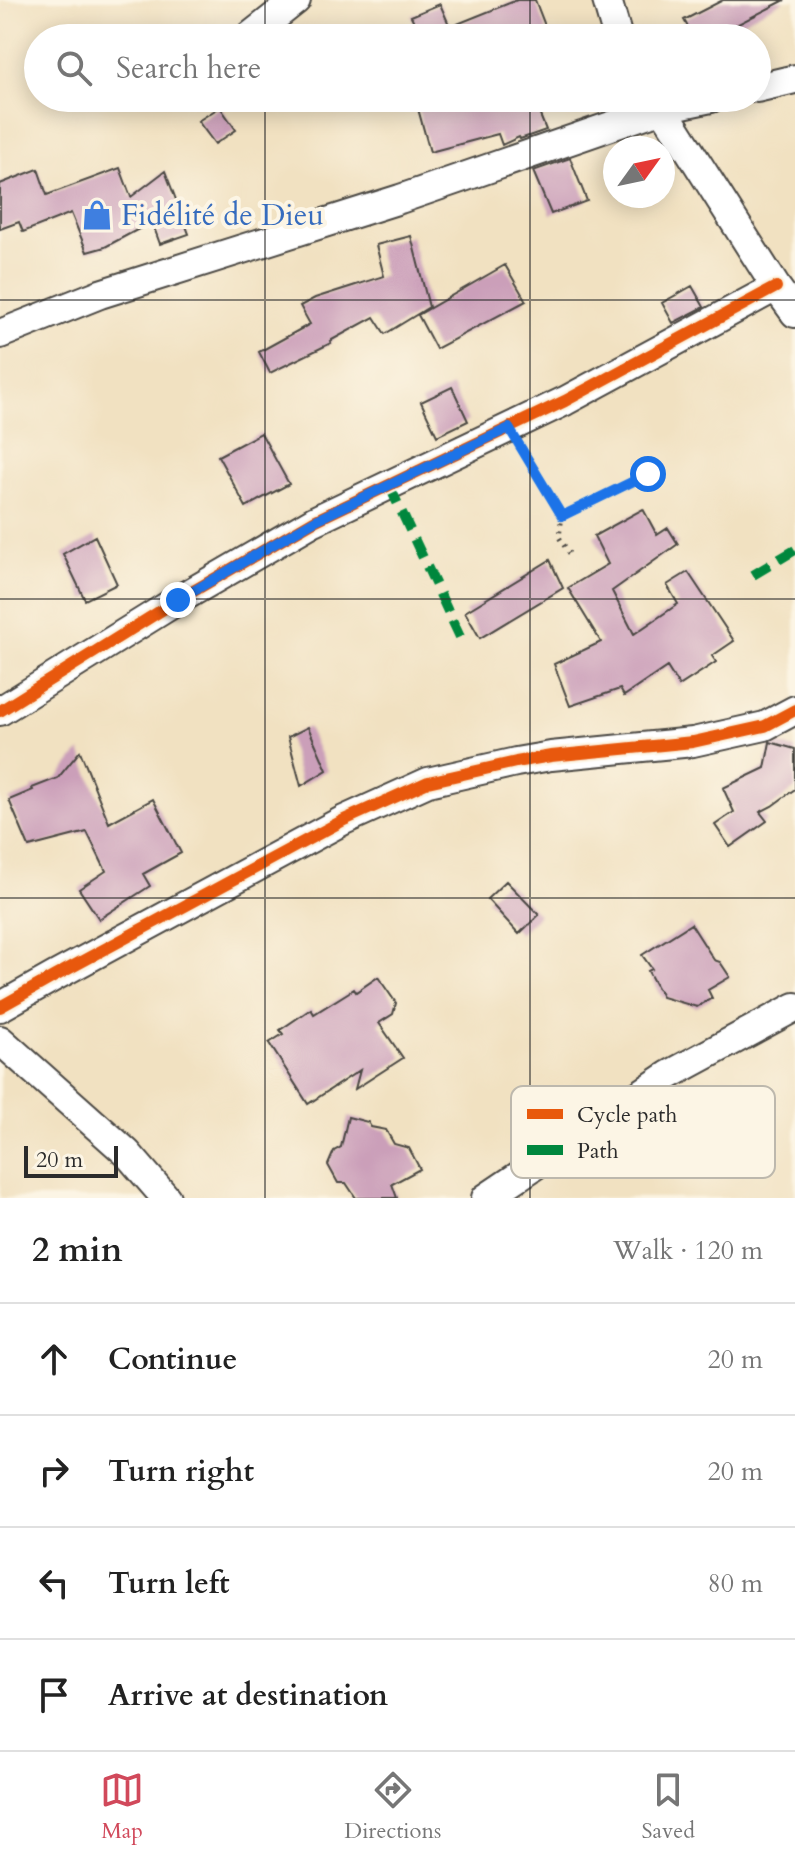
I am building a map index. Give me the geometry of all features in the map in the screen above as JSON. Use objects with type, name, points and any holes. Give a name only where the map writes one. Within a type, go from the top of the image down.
[{"type":"street","points":[[266,24],[296,0]]},
{"type":"street","points":[[607,0],[614,24]]},
{"type":"street","points":[[771,85],[795,79]]},
{"type":"street","points":[[0,334],[100,294],[400,199],[636,112]]},
{"type":"street","points":[[666,112],[795,313]]},
{"type":"street","points":[[0,711],[178,600],[314,521],[565,401],[776,287]]},
{"type":"street","points":[[0,1007],[344,820],[428,782],[551,756],[693,742],[765,726],[795,710]]},
{"type":"street","points":[[653,1086],[795,1007]]},
{"type":"street","points":[[0,1040],[127,1153],[166,1198]]},
{"type":"street","points":[[486,1198],[516,1178]]},
{"type":"path","points":[[509,428],[562,516],[559,537],[570,555]]},
{"type":"path","points":[[562,516],[648,474]]},
{"type":"building","points":[[517,0],[535,0],[544,24],[457,24]]},
{"type":"building","points":[[723,0],[785,0],[738,24],[686,24],[684,20]]},
{"type":"building","points":[[440,4],[449,24],[415,24],[411,16]]},
{"type":"building","points":[[212,112],[223,112],[236,130],[215,144],[198,121]]},
{"type":"building","points":[[419,112],[539,112],[546,130],[502,145],[498,134],[430,152]]},
{"type":"building","points":[[570,158],[587,201],[551,214],[533,171]]},
{"type":"building","points":[[120,168],[131,197],[165,171],[189,234],[160,244],[152,222],[105,247],[87,252],[71,213],[23,232],[19,222],[0,229],[0,184],[38,169],[47,195]]},
{"type":"building","points":[[411,236],[429,307],[385,334],[374,317],[331,343],[270,373],[259,352],[310,324],[300,306],[315,298],[384,276],[376,245]]},
{"type":"building","points":[[505,265],[526,301],[436,349],[418,315]]},
{"type":"building","points":[[692,286],[704,307],[673,323],[662,303]]},
{"type":"building","points":[[452,387],[468,421],[437,436],[421,402]]},
{"type":"building","points":[[261,433],[289,484],[246,507],[218,456]]},
{"type":"building","points":[[643,509],[657,535],[668,528],[678,544],[612,591],[634,634],[678,604],[667,585],[688,572],[734,641],[712,656],[716,662],[679,686],[667,667],[624,696],[620,689],[570,706],[554,664],[601,642],[568,588],[608,564],[594,536]]},
{"type":"building","points":[[95,536],[117,584],[85,600],[63,554]]},
{"type":"building","points":[[550,560],[563,588],[480,638],[465,612]]},
{"type":"building","points":[[308,727],[327,770],[301,786],[288,737]]},
{"type":"building","points":[[770,742],[795,749],[795,789],[760,812],[767,821],[730,847],[715,825],[734,812],[723,788],[765,768]]},
{"type":"building","points":[[80,751],[109,823],[153,799],[181,853],[143,874],[150,886],[99,919],[79,889],[106,871],[87,832],[29,847],[9,800],[58,778]]},
{"type":"building","points":[[506,881],[539,915],[519,934],[487,899]]},
{"type":"building","points":[[691,924],[714,960],[720,962],[730,977],[708,990],[712,998],[697,1007],[662,997],[648,971],[652,969],[642,955]]},
{"type":"building","points":[[378,977],[396,1003],[393,1014],[379,1023],[403,1058],[355,1089],[360,1070],[308,1104],[269,1043],[283,1034],[280,1030],[311,1009],[314,1014]]},
{"type":"building","points":[[348,1117],[386,1130],[394,1144],[409,1148],[420,1169],[392,1184],[397,1198],[356,1198],[346,1183],[338,1183],[328,1165],[334,1151],[341,1147]]},
{"type":"marked path","points":[[389,485],[460,637]]},
{"type":"marked path","points":[[753,575],[795,550]]},
{"type":"cycle path","points":[[0,711],[178,600],[314,521],[565,401],[776,287]]},
{"type":"cycle path","points":[[0,1007],[344,820],[428,782],[551,756],[693,742],[765,726],[795,710]]},
{"type":"place","name":"Fidélité de Dieu","points":[[97,215]]},
{"type":"route","points":[[178,600],[314,521],[509,428],[562,516],[648,474]]}]
